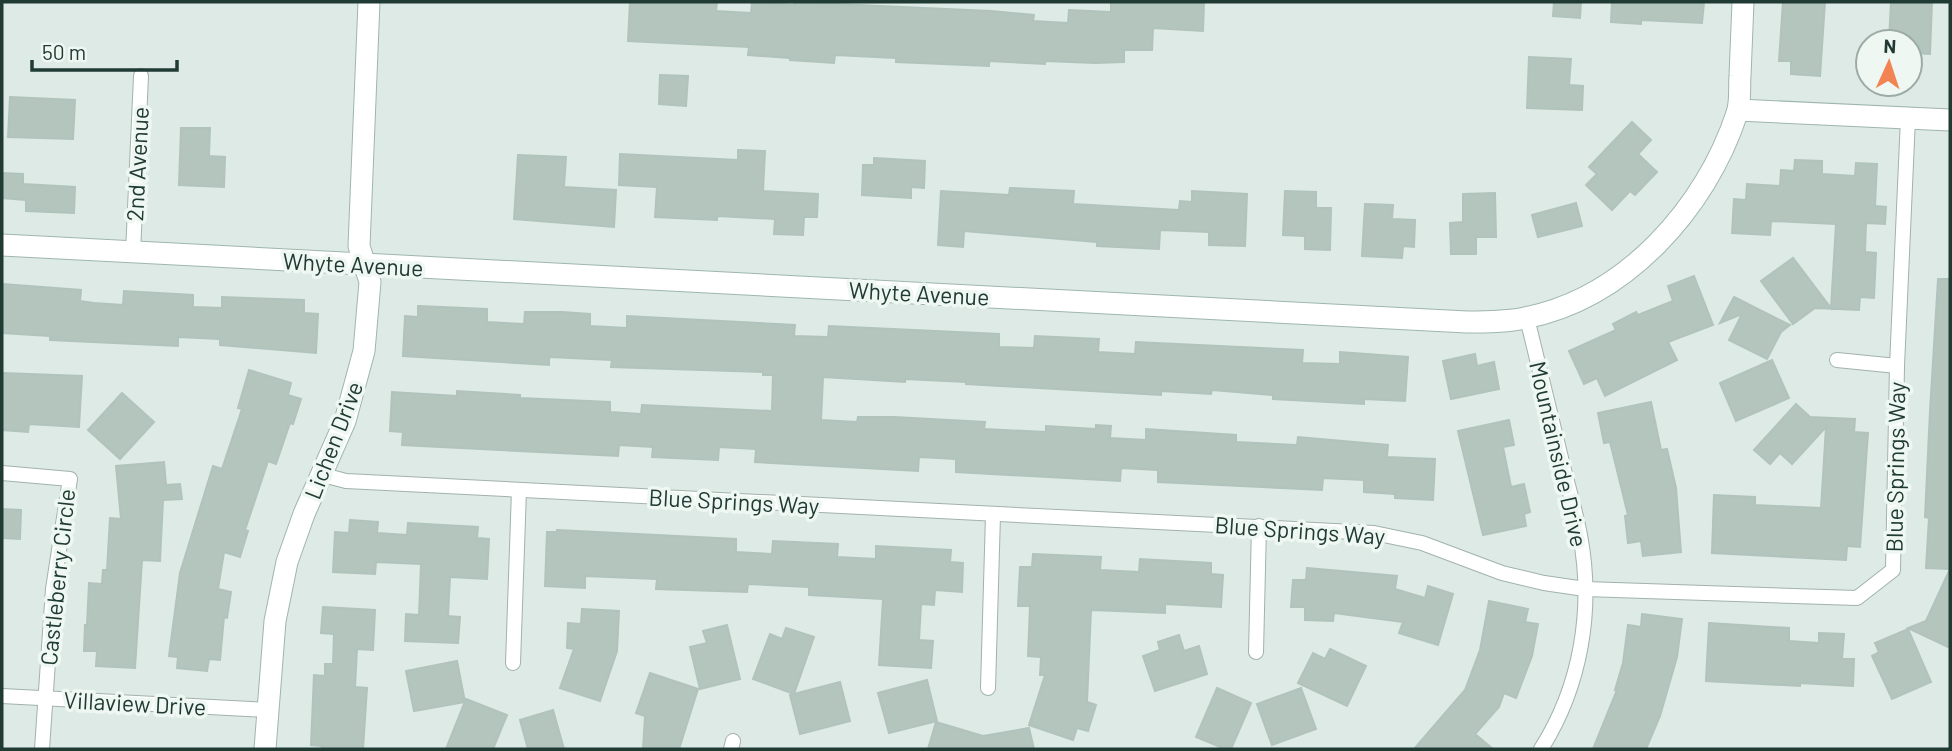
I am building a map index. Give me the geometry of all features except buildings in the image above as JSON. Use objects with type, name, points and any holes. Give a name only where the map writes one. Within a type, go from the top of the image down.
[{"type":"street","name":"Lichen Drive","points":[[265,749],[275,621],[287,562],[352,400],[363,351],[370,282],[359,246],[369,2]]},
{"type":"street","name":"Whyte Avenue","points":[[2,245],[1499,322],[1527,318],[1564,305],[1613,282],[1649,253],[1676,224],[1699,190],[1723,146],[1738,110],[1744,2]]},
{"type":"street","name":"2nd Avenue","points":[[133,253],[141,76]]},
{"type":"street","points":[[1738,110],[1950,120]]},
{"type":"street","name":"Blue Springs Way","points":[[323,475],[346,481],[1374,533],[1396,536],[1452,553],[1502,573],[1585,589],[1857,598],[1893,570],[1908,118]]},
{"type":"street","name":"Mountainside Drive","points":[[1527,318],[1580,534],[1585,589],[1581,653],[1570,692],[1541,749]]},
{"type":"street","points":[[1837,360],[1898,366]]},
{"type":"street","name":"Castleberry Circle","points":[[2,472],[70,479],[53,589],[44,698]]},
{"type":"street","points":[[513,663],[519,490]]},
{"type":"street","points":[[988,688],[993,514]]},
{"type":"street","points":[[1256,652],[1259,526]]},
{"type":"street","name":"Villaview Drive","points":[[2,696],[268,710]]},
{"type":"street","points":[[42,749],[44,698]]}]
